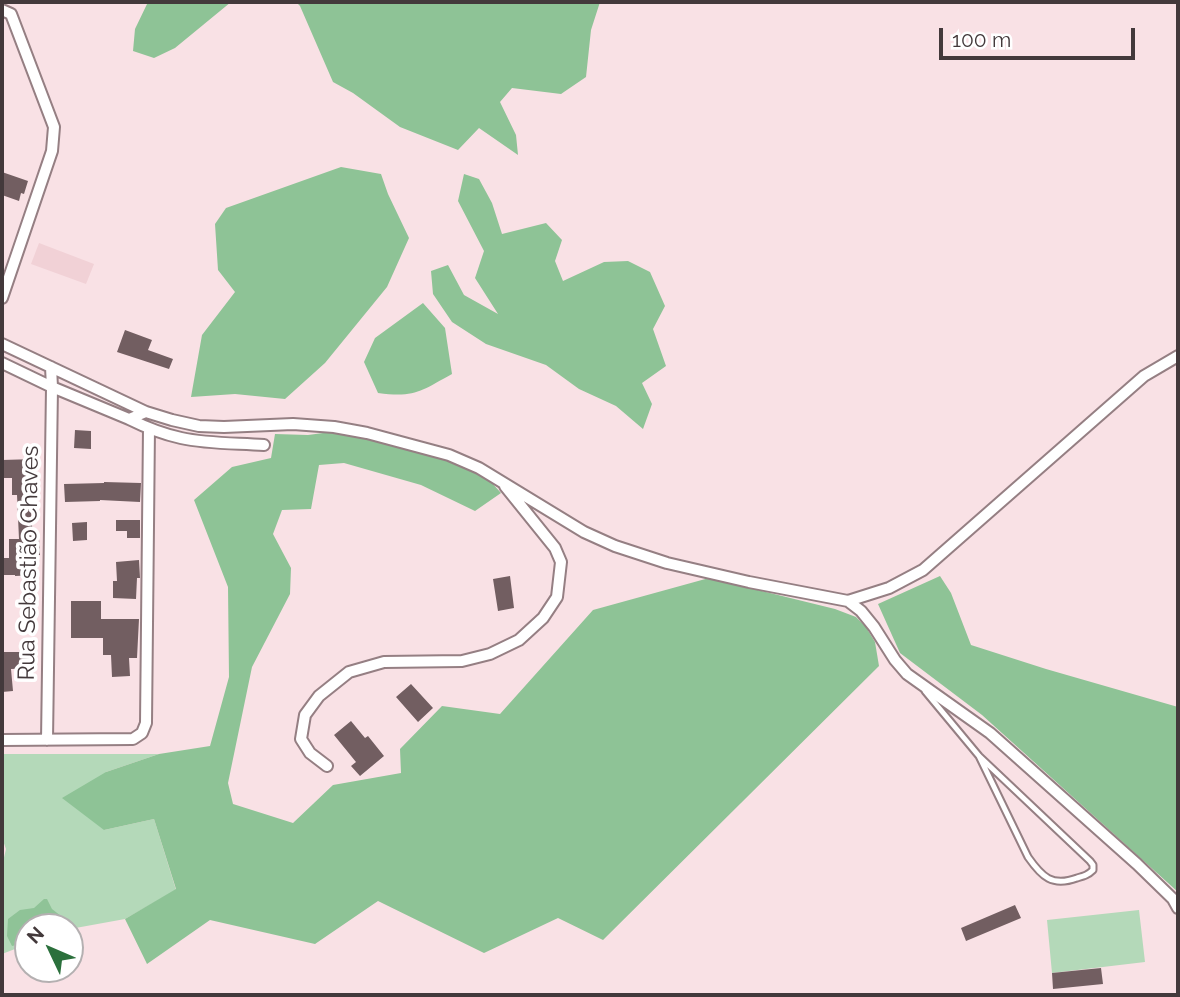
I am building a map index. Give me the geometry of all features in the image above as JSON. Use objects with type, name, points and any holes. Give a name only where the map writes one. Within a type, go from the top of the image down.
[{"type":"street","points":[[2,10],[11,14],[54,127],[52,150],[2,298]]},
{"type":"street","points":[[2,344],[146,412],[199,426],[293,424],[334,427],[449,455],[479,468],[584,532],[614,546],[667,563],[848,601],[861,611],[874,627],[906,674],[990,733],[1137,864],[1173,899],[1178,908]]},
{"type":"street","points":[[848,601],[889,588],[923,570],[1144,376],[1178,356]]},
{"type":"street","points":[[2,363],[149,428],[181,438],[208,442],[264,445]]},
{"type":"street","name":"Rua Sebastião Chaves","points":[[47,740],[51,367]]},
{"type":"street","points":[[129,419],[146,412]]},
{"type":"street","points":[[2,740],[133,739],[142,733],[146,723],[149,428]]},
{"type":"street","points":[[327,766],[310,753],[301,739],[305,715],[319,696],[349,672],[384,662],[462,661],[490,654],[519,640],[543,618],[557,597],[561,562],[555,548],[501,481]]},
{"type":"lane","points":[[919,684],[979,756],[1090,861],[1093,870],[1067,882],[1048,879],[1037,870],[1028,857],[979,756]]},
{"type":"shaded area","points":[[148,2],[231,2],[175,48],[154,58],[133,51],[135,29]]},
{"type":"shaded area","points":[[296,2],[600,2],[591,30],[586,77],[561,94],[512,88],[500,102],[516,135],[518,155],[479,128],[458,150],[400,127],[333,82]]},
{"type":"shaded area","points":[[341,167],[381,174],[409,238],[387,287],[325,363],[285,399],[235,394],[191,397],[202,335],[235,292],[218,270],[215,224],[226,208]]},
{"type":"shaded area","points":[[464,174],[479,179],[492,203],[502,234],[546,223],[562,240],[555,261],[563,281],[604,262],[628,261],[650,272],[665,306],[653,329],[666,366],[642,383],[652,404],[643,429],[616,406],[579,389],[546,365],[486,344],[452,322],[433,294],[431,271],[448,265],[464,295],[498,314],[475,278],[484,251],[458,201]]},
{"type":"shaded area","points":[[39,243],[94,264],[86,284],[31,264]]},
{"type":"shaded area","points":[[423,303],[445,328],[452,374],[410,394],[378,393],[364,362],[375,338]]},
{"type":"shaded area","points":[[338,431],[437,455],[482,472],[501,493],[475,511],[421,485],[344,463],[319,465],[311,509],[282,510],[273,534],[291,568],[290,594],[252,667],[228,783],[233,804],[293,823],[333,785],[401,773],[400,749],[442,706],[500,714],[593,610],[709,578],[835,609],[856,617],[875,642],[879,666],[603,940],[558,918],[484,953],[378,901],[315,944],[210,920],[147,964],[125,919],[176,889],[154,819],[104,830],[62,798],[106,772],[159,754],[210,746],[229,677],[228,587],[194,500],[232,467],[271,458],[275,434],[308,435]]},
{"type":"shaded area","points":[[940,576],[951,593],[971,645],[1178,707],[1178,892],[982,715],[900,653],[878,604]]},
{"type":"shaded area","points":[[2,754],[159,754],[106,772],[104,830],[154,819],[176,890],[125,919],[84,926],[84,913],[14,913],[14,949],[2,954],[2,866],[6,849],[2,838]]},
{"type":"shaded area","points":[[47,899],[57,913],[16,913],[34,908]]},
{"type":"shaded area","points":[[1139,910],[1145,962],[1052,973],[1047,920]]},
{"type":"shaded area","points":[[14,914],[12,946],[7,936],[8,919]]},
{"type":"building","points":[[2,172],[28,181],[19,201],[2,195]]},
{"type":"building","points":[[125,330],[152,340],[148,350],[173,359],[169,369],[117,352]]},
{"type":"building","points":[[75,430],[91,431],[91,449],[74,448]]},
{"type":"building","points":[[36,459],[37,476],[33,476],[36,510],[31,511],[33,538],[39,538],[38,575],[2,575],[2,558],[9,558],[9,539],[19,539],[17,495],[12,495],[12,478],[2,478],[2,460]]},
{"type":"building","points":[[141,483],[140,502],[65,502],[64,484]]},
{"type":"building","points":[[116,520],[140,520],[140,538],[127,538],[127,531],[116,531]]},
{"type":"building","points":[[87,522],[87,540],[73,541],[72,523]]},
{"type":"building","points":[[139,560],[140,578],[137,578],[136,599],[113,598],[113,581],[117,581],[116,562]]},
{"type":"building","points":[[510,576],[514,608],[498,611],[493,579]]},
{"type":"building","points":[[71,601],[101,601],[101,619],[139,619],[137,658],[129,658],[130,676],[112,677],[111,655],[103,655],[103,638],[71,638]]},
{"type":"building","points":[[2,652],[33,652],[34,668],[11,669],[13,691],[2,692]]},
{"type":"building","points":[[411,684],[433,708],[418,722],[396,697]]},
{"type":"building","points":[[351,721],[384,756],[360,776],[351,766],[356,762],[334,735]]},
{"type":"building","points":[[1015,905],[1021,918],[966,941],[961,928]]},
{"type":"building","points":[[1101,968],[1103,984],[1053,989],[1052,973]]}]
